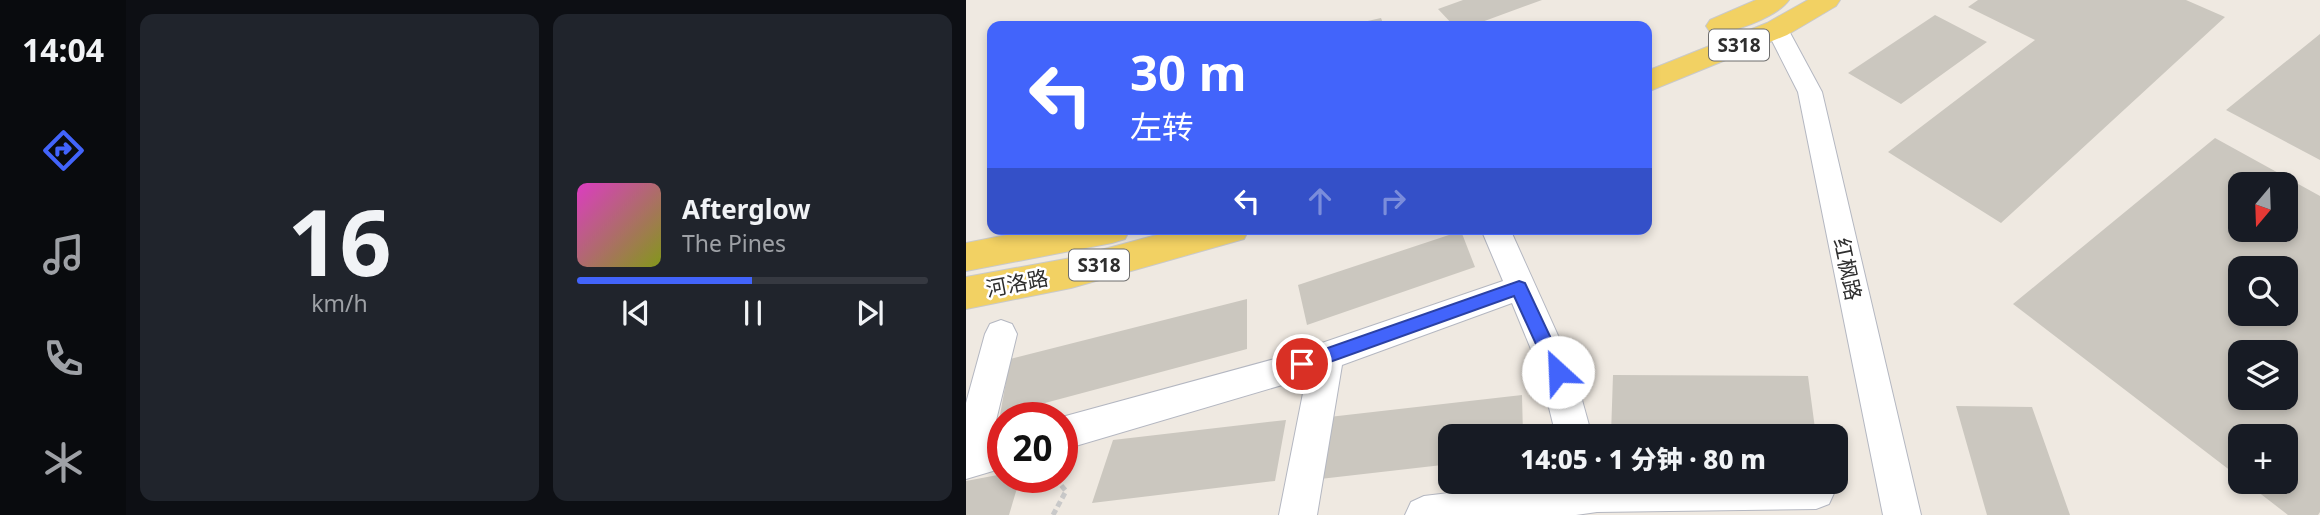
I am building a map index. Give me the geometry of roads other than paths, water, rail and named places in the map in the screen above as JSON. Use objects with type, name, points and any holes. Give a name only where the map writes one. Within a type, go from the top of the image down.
[{"type":"main road","name":"S318","points":[[1652,79],[1777,15],[1826,0]]},
{"type":"main road","name":"S318","points":[[1652,52],[1754,12],[1777,15]]},
{"type":"main road","name":"河洛路","points":[[966,257],[1081,235]]},
{"type":"main road","name":"河洛路","points":[[966,293],[1071,272],[1209,235]]},
{"type":"street","name":"红枫路","points":[[1777,15],[1810,92],[1902,515]]},
{"type":"street","points":[[1497,235],[1558,372],[1571,424]]},
{"type":"street","points":[[1078,429],[1278,373],[1519,288]]},
{"type":"street","points":[[967,461],[1001,334]]},
{"type":"street","points":[[1298,515],[1327,355]]},
{"type":"street","points":[[967,461],[987,455]]},
{"type":"street","points":[[1424,515],[1599,497],[1708,494]]}]
